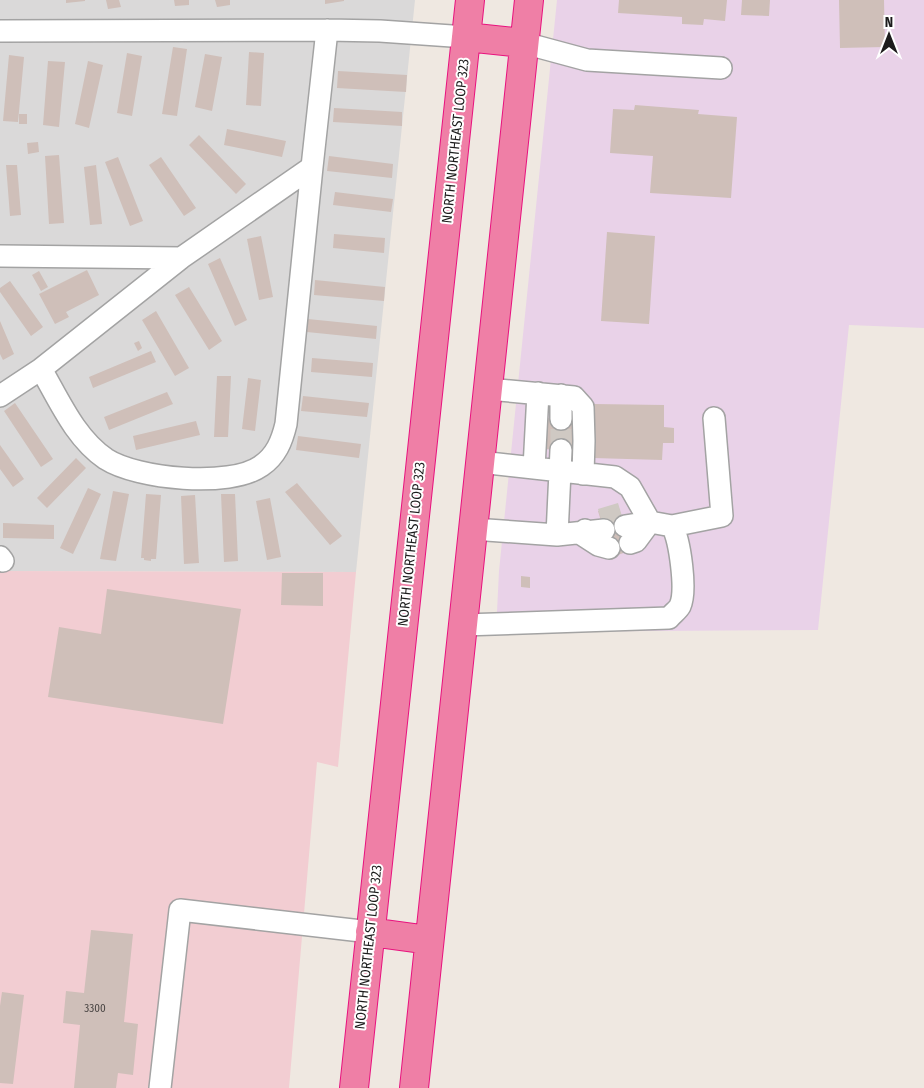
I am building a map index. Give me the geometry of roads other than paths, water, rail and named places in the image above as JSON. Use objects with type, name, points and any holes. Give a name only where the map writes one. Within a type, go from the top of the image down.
[{"type":"highway","name":"NORTH NORTHEAST LOOP 323","points":[[354,1088],[470,0]]},
{"type":"highway","points":[[414,1088],[529,0]]},
{"type":"highway","points":[[466,36],[524,43]]},
{"type":"highway","points":[[370,932],[429,940]]},
{"type":"lane","points":[[0,31],[327,30],[466,36]]},
{"type":"lane","points":[[41,369],[81,436],[106,459],[122,466],[161,476],[186,478],[232,477],[249,473],[262,466],[270,458],[282,441],[286,424],[327,30]]},
{"type":"lane","points":[[524,43],[587,60],[721,68]]},
{"type":"lane","points":[[0,396],[41,369],[181,258],[312,167]]},
{"type":"lane","points":[[0,256],[181,258]]},
{"type":"lane","points":[[488,389],[574,397],[583,407],[583,474]]},
{"type":"lane","points":[[534,468],[538,394]]},
{"type":"lane","points":[[561,395],[561,419]]},
{"type":"lane","points":[[625,527],[650,522],[672,526],[722,516],[714,418]]},
{"type":"lane","points":[[557,535],[560,450]]},
{"type":"lane","points":[[480,462],[615,478],[630,487],[650,522]]},
{"type":"lane","points":[[473,529],[557,535],[581,534],[598,545],[605,532],[594,522],[581,534]]},
{"type":"lane","points":[[463,625],[668,618],[680,607],[684,583],[677,534],[672,526]]},
{"type":"lane","points":[[160,1088],[180,910],[370,932]]},
{"type":"tunnel","points":[[561,419],[561,450]]},
{"type":"tunnel","points":[[601,519],[621,513]]}]
